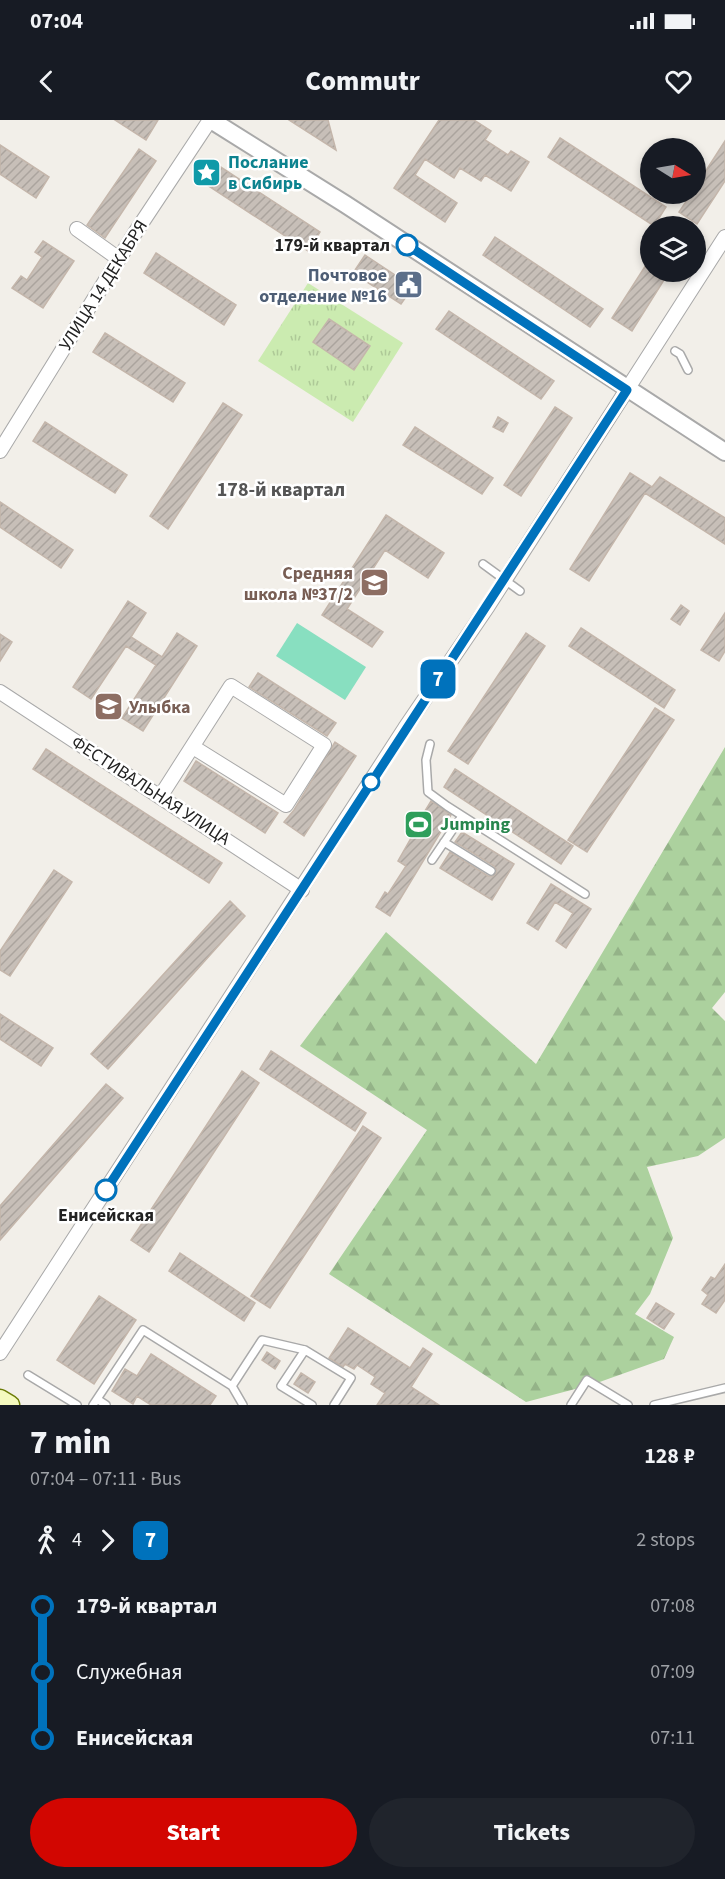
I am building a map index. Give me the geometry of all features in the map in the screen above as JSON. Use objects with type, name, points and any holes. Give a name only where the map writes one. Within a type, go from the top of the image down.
[{"type":"main road","points":[[0,1399],[10,1405]]},
{"type":"street","name":"УЛИЦА 14 ДЕКАБРЯ","points":[[0,451],[119,259],[210,120]]},
{"type":"street","points":[[210,120],[354,210],[725,452]]},
{"type":"street","points":[[77,229],[119,259]]},
{"type":"street","points":[[0,1353],[725,237]]},
{"type":"street","points":[[160,797],[231,686],[324,745],[285,805],[193,747]]},
{"type":"street","name":"ФЕСТИВАЛЬНАЯ УЛИЦА","points":[[0,692],[302,890]]},
{"type":"lane","points":[[675,351],[680,354],[688,370]]},
{"type":"lane","points":[[483,564],[520,591]]},
{"type":"lane","points":[[430,744],[426,760],[428,792],[585,894]]},
{"type":"lane","points":[[432,860],[462,816]]},
{"type":"lane","points":[[444,842],[491,871]]},
{"type":"lane","points":[[106,1405],[95,1402],[143,1330],[232,1386],[243,1405]]},
{"type":"lane","points":[[232,1386],[262,1340],[304,1350],[351,1378],[334,1405]]},
{"type":"lane","points":[[304,1350],[281,1386],[312,1405]]},
{"type":"lane","points":[[28,1375],[76,1405]]},
{"type":"lane","points":[[571,1405],[587,1380],[628,1405]]},
{"type":"lane","points":[[654,1405],[725,1388]]},
{"type":"green space","points":[[308,283],[403,343],[353,422],[258,361]]},
{"type":"green space","points":[[297,623],[366,667],[345,700],[276,656]]},
{"type":"green space","points":[[725,747],[725,992],[712,1008],[725,1021],[725,1138],[698,1156],[647,1167],[673,1238],[650,1294],[635,1314],[674,1337],[664,1359],[594,1384],[526,1402],[329,1274],[427,1130],[300,1046],[386,932],[536,1064]]},
{"type":"building","points":[[115,120],[158,120],[146,140]]},
{"type":"building","points":[[289,120],[328,120],[336,150]]},
{"type":"building","points":[[439,120],[474,120],[491,131],[485,140],[508,155],[511,151],[529,162],[511,191],[485,175],[481,181],[460,168],[454,178],[425,159],[415,175],[457,203],[445,222],[394,188]]},
{"type":"building","points":[[560,138],[640,190],[640,204],[661,204],[666,207],[660,216],[640,217],[548,157]]},
{"type":"building","points":[[725,141],[725,181],[702,216],[685,216],[679,212],[684,204],[706,204],[706,170]]},
{"type":"building","points":[[0,145],[49,177],[36,198],[0,174]]},
{"type":"building","points":[[139,149],[156,161],[105,238],[87,225]]},
{"type":"building","points":[[213,162],[320,232],[308,251],[201,181]]},
{"type":"building","points":[[495,237],[603,309],[590,327],[483,255]]},
{"type":"building","points":[[43,241],[74,261],[43,308],[12,288],[21,276],[27,280],[42,257],[35,252]]},
{"type":"building","points":[[156,253],[236,305],[224,325],[144,273]]},
{"type":"building","points":[[365,255],[413,287],[401,304],[353,273]]},
{"type":"building","points":[[640,274],[640,282],[663,282],[632,331],[612,318]]},
{"type":"building","points":[[449,311],[554,381],[541,399],[436,329]]},
{"type":"building","points":[[329,319],[370,346],[354,370],[313,342]]},
{"type":"building","points":[[105,333],[185,383],[173,402],[93,352]]},
{"type":"building","points":[[223,403],[242,415],[168,529],[150,516]]},
{"type":"building","points":[[555,407],[572,418],[521,496],[504,485]]},
{"type":"building","points":[[498,417],[508,423],[503,432],[493,427]]},
{"type":"building","points":[[45,422],[127,475],[115,493],[33,441]]},
{"type":"building","points":[[415,427],[493,478],[482,494],[403,445]]},
{"type":"building","points":[[630,473],[652,487],[660,477],[725,518],[725,544],[645,493],[589,581],[570,569]]},
{"type":"building","points":[[0,502],[73,550],[61,568],[0,527]]},
{"type":"building","name":"Средняя школа №37/2","points":[[386,515],[444,553],[428,578],[385,550],[347,609],[383,632],[372,647],[322,615]]},
{"type":"building","points":[[128,601],[146,613],[131,637],[162,657],[177,633],[197,646],[143,731],[122,718],[156,665],[126,646],[91,699],[73,687]]},
{"type":"building","points":[[681,605],[689,611],[680,625],[671,619]]},
{"type":"building","points":[[725,613],[725,651],[719,661],[701,650]]},
{"type":"building","points":[[581,628],[675,690],[664,708],[569,646]]},
{"type":"building","points":[[526,633],[545,646],[468,764],[448,751]]},
{"type":"building","points":[[0,634],[12,642],[0,661]]},
{"type":"building","points":[[258,673],[336,723],[327,736],[249,687]]},
{"type":"building","points":[[655,708],[674,720],[587,852],[568,840]]},
{"type":"building","points":[[335,742],[356,756],[304,836],[284,822],[294,810]]},
{"type":"building","points":[[46,749],[222,863],[209,883],[33,769]]},
{"type":"building","points":[[196,761],[278,813],[265,833],[184,781]]},
{"type":"building","points":[[455,769],[573,846],[561,864],[444,787]]},
{"type":"building","points":[[431,801],[451,815],[390,916],[376,907],[385,892],[388,894],[406,866],[398,861],[411,838],[409,837]]},
{"type":"building","points":[[462,832],[514,864],[492,900],[440,868],[450,852],[488,876],[496,873],[494,866],[455,842]]},
{"type":"building","points":[[54,870],[72,882],[10,976],[0,970],[0,951]]},
{"type":"building","points":[[551,884],[591,909],[566,948],[556,941],[573,913],[555,902],[538,930],[527,923]]},
{"type":"building","points":[[230,901],[245,916],[108,1069],[91,1054]]},
{"type":"building","points":[[0,1014],[53,1048],[41,1066],[0,1039]]},
{"type":"building","points":[[271,1051],[366,1113],[355,1131],[260,1069]]},
{"type":"building","points":[[242,1071],[259,1083],[149,1252],[131,1240]]},
{"type":"building","points":[[106,1084],[123,1098],[0,1240],[0,1206]]},
{"type":"building","points":[[363,1126],[381,1138],[270,1308],[251,1296]]},
{"type":"building","points":[[180,1253],[255,1303],[244,1321],[169,1271]]},
{"type":"building","points":[[725,1264],[725,1300],[716,1313],[702,1304],[708,1295],[702,1290],[711,1277],[715,1279]]},
{"type":"building","points":[[99,1296],[136,1320],[94,1384],[57,1360]]},
{"type":"building","points":[[656,1303],[674,1314],[664,1329],[647,1318]]},
{"type":"building","points":[[348,1328],[410,1368],[423,1348],[432,1354],[411,1387],[439,1405],[377,1405],[385,1393],[371,1384],[375,1377],[357,1365],[354,1369],[345,1364],[343,1367],[329,1358]]},
{"type":"building","points":[[267,1352],[280,1361],[275,1369],[262,1360]]},
{"type":"building","points":[[151,1354],[216,1396],[210,1405],[151,1405],[137,1396],[133,1404],[112,1391],[125,1369],[137,1376]]},
{"type":"building","points":[[301,1373],[315,1382],[308,1393],[294,1384]]},
{"type":"bus line","name":"7","points":[[106,1190],[627,390],[407,245]]},
{"type":"place","name":"Послание в Сибирь","points":[[207,172]]},
{"type":"place","name":"179-й квартал","points":[[407,245]]},
{"type":"place","name":"Почтовое отделение №16","points":[[408,285]]},
{"type":"place","name":"Средняя школа №37/2","points":[[374,583]]},
{"type":"place","name":"Улыбка","points":[[108,707]]},
{"type":"place","name":"Jumping","points":[[419,824]]},
{"type":"place","name":"Енисейская","points":[[106,1190]]},
{"type":"district","name":"178-й квартал","points":[[281,489]]}]
